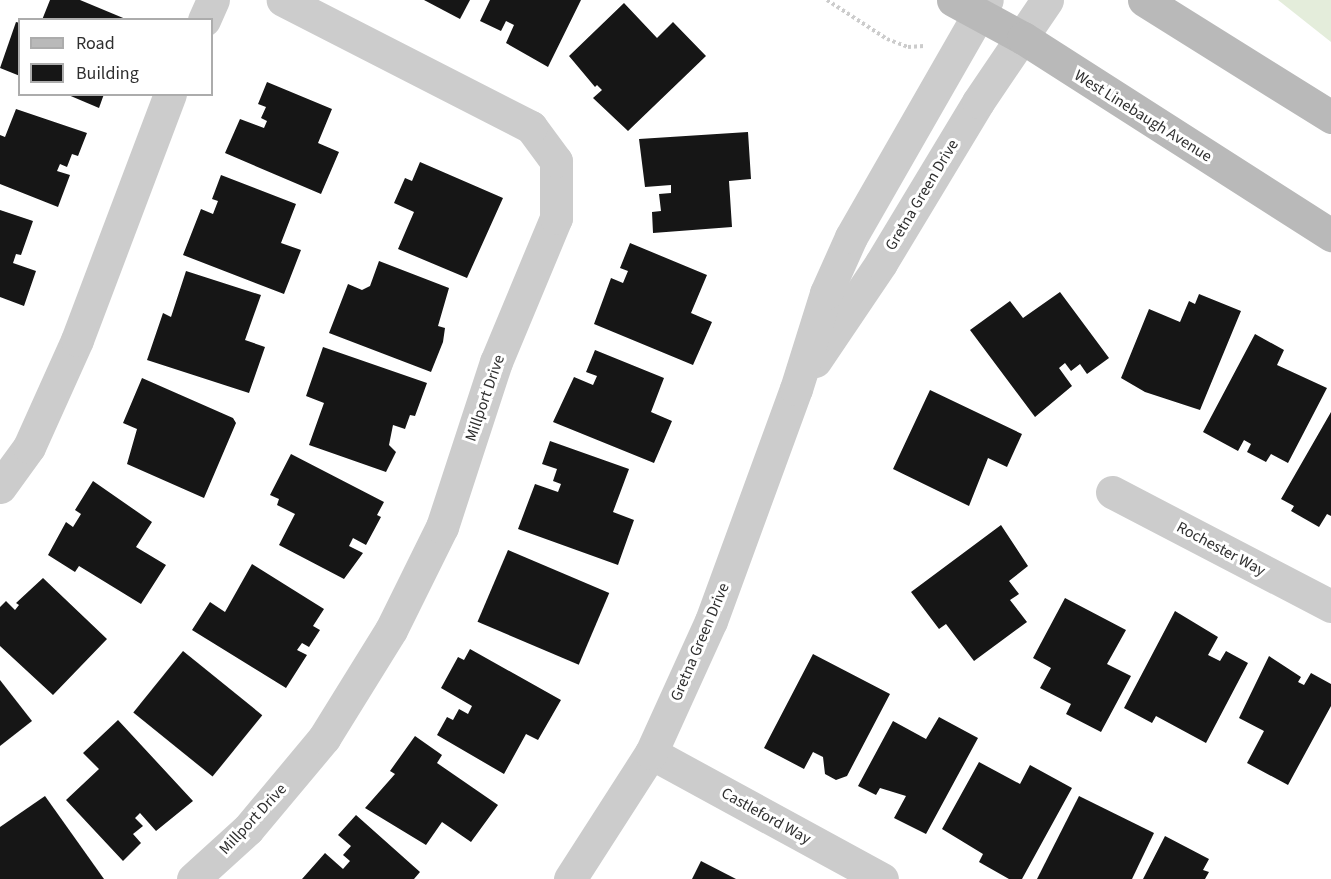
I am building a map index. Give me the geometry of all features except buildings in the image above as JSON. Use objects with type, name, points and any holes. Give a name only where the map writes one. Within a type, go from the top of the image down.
[{"type":"main road","points":[[1144,0],[1331,117]]},
{"type":"main road","name":"West Linebaugh Avenue","points":[[973,5],[1331,235]]},
{"type":"street","points":[[205,18],[213,0]]},
{"type":"street","name":"Millport Drive","points":[[193,879],[248,829],[324,738],[391,630],[442,527],[496,362],[556,218],[556,161],[531,127],[283,0]]},
{"type":"street","name":"Gretna Green Drive","points":[[796,389],[881,263],[978,102],[1047,0]]},
{"type":"street","name":"Gretna Green Drive","points":[[570,879],[651,753],[711,621],[796,389],[825,293],[851,237],[973,5]]},
{"type":"street","points":[[0,487],[29,447],[77,339],[169,96]]},
{"type":"street","name":"Rochester Way","points":[[1112,492],[1331,606]]},
{"type":"street","name":"Castleford Way","points":[[651,753],[882,879]]},
{"type":"path","points":[[827,0],[887,39],[908,46],[925,46]]},
{"type":"green space","points":[[1278,0],[1331,0],[1331,42]]}]
